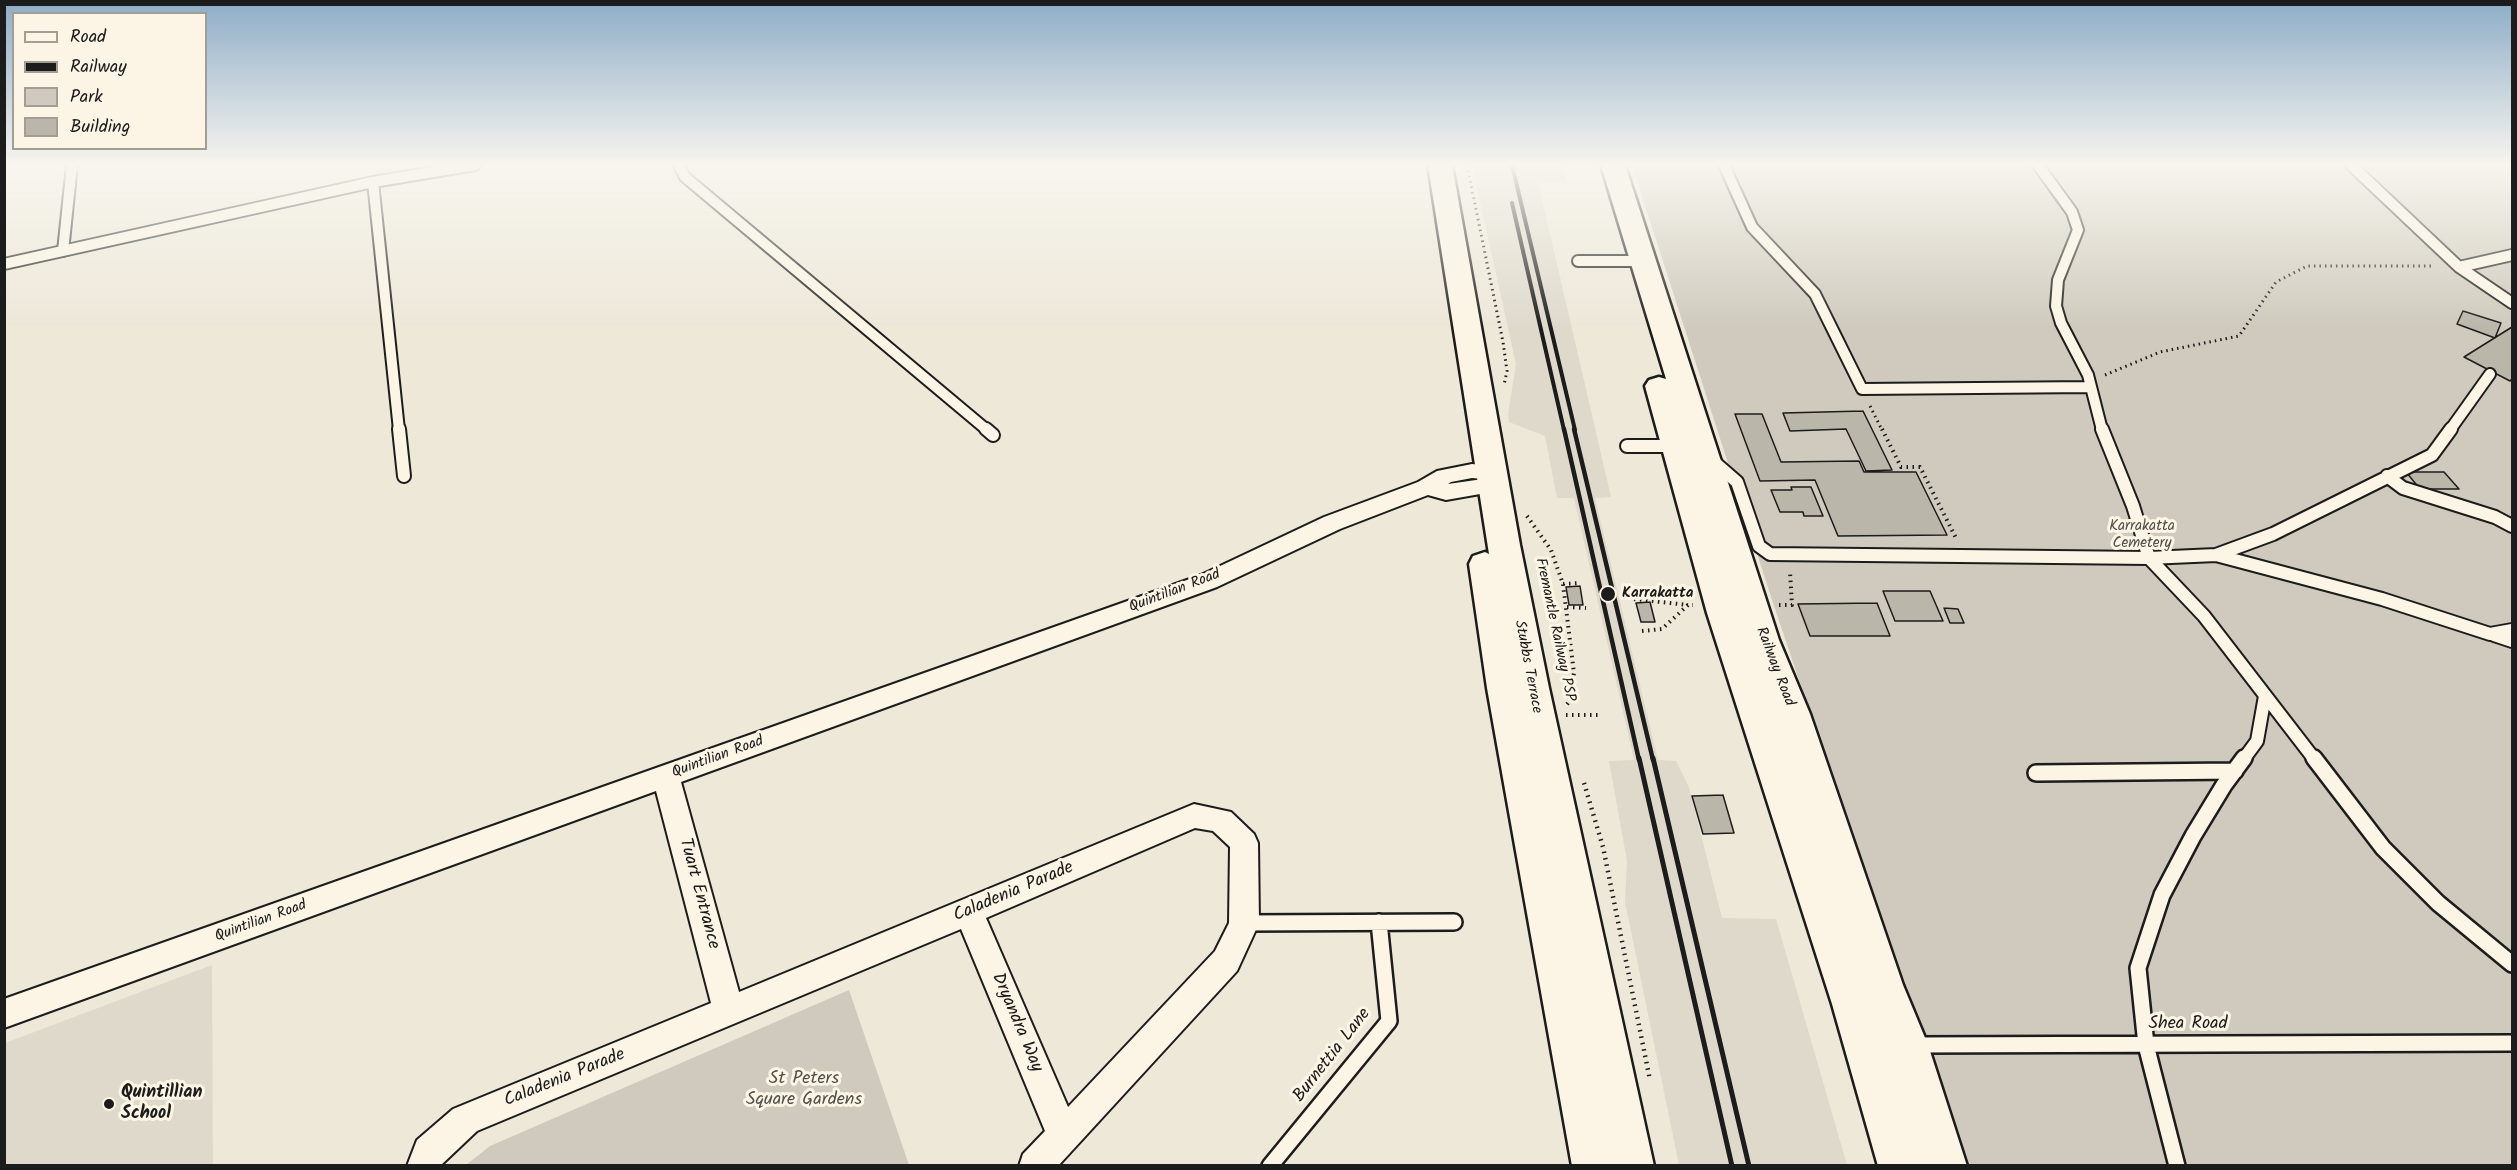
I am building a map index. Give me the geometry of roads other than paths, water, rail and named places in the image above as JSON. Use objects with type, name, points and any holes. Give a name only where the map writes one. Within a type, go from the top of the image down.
[{"type":"main road","name":"Stubbs Terrace","points":[[1437,220],[1466,444],[1484,479]]},
{"type":"main road","name":"Stubbs Terrace","points":[[1448,220],[1484,479],[1505,688],[1606,1162]]},
{"type":"main road","name":"Railway Road","points":[[1617,220],[1703,454],[1762,640],[1792,714],[1882,985],[1885,1046],[1901,1166]]},
{"type":"main road","name":"Railway Road","points":[[1624,220],[1676,446],[1724,613],[1853,1004],[1885,1046],[1944,1166]]},
{"type":"street","name":"Quintilian Road","points":[[4,1014],[1209,580],[1332,523],[1426,487],[1446,492],[1484,479]]},
{"type":"street","name":"Tuart Entrance","points":[[666,776],[729,1012]]},
{"type":"street","name":"Caladenia Parade","points":[[423,1166],[429,1152],[465,1119],[729,1012],[1194,816],[1221,820],[1244,843],[1244,923],[1226,961],[1035,1166]]},
{"type":"street","name":"Dryandra Way","points":[[969,912],[1063,1134]]},
{"type":"lane","points":[[63,251],[66,220]]},
{"type":"lane","points":[[4,264],[204,220]]},
{"type":"lane","points":[[377,220],[404,476]]},
{"type":"lane","points":[[736,220],[993,435]]},
{"type":"lane","points":[[1749,220],[1752,227],[1815,294],[1862,389],[2091,387]]},
{"type":"lane","points":[[2075,220],[2078,230],[2058,280],[2056,306],[2061,323],[2088,375],[2103,434],[2133,506],[2149,558],[2204,616],[2384,848],[2438,903],[2512,964]]},
{"type":"lane","points":[[2409,220],[2459,267],[2512,303]]},
{"type":"lane","points":[[2459,267],[2512,255]]},
{"type":"lane","points":[[1578,261],[1633,261]]},
{"type":"lane","points":[[2216,555],[2273,534],[2432,455],[2490,375]]},
{"type":"lane","points":[[1627,446],[1676,446]]},
{"type":"lane","points":[[1703,454],[1737,482],[1759,546],[1770,554],[2149,558],[2216,555],[2382,599],[2512,641]]},
{"type":"lane","points":[[2387,476],[2403,488],[2495,517],[2512,526]]},
{"type":"lane","points":[[2490,634],[2512,630]]},
{"type":"lane","points":[[2177,1166],[2146,1045],[2139,968],[2162,895],[2193,836],[2257,741],[2265,696]]},
{"type":"lane","points":[[2036,772],[2235,771]]},
{"type":"lane","name":"Burnettia Lane","points":[[1270,1166],[1389,1021],[1379,922]]},
{"type":"lane","points":[[1244,923],[1454,922]]},
{"type":"lane","name":"Shea Road","points":[[1885,1046],[2512,1044]]},
{"type":"railway","points":[[1516,220],[1564,430]]},
{"type":"railway","points":[[1525,220],[1575,430]]},
{"type":"railway","points":[[1564,429],[1639,760]]},
{"type":"railway","points":[[1574,429],[1653,760]]},
{"type":"railway","points":[[1639,758],[1732,1166]]},
{"type":"railway","points":[[1653,758],[1749,1166]]},
{"type":"place","name":"Karrakatta","points":[[1608,594]]},
{"type":"place","name":"Quintillian School","points":[[109,1104]]},
{"type":"park label","name":"Karrakatta Cemetery","points":[[2142,536]]},
{"type":"park label","name":"St Peters Square Gardens","points":[[804,1090]]}]
